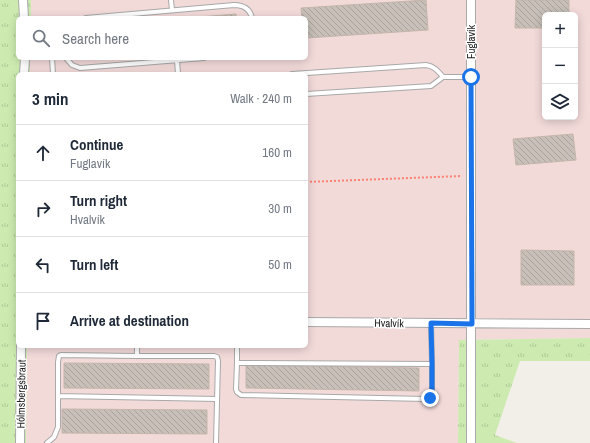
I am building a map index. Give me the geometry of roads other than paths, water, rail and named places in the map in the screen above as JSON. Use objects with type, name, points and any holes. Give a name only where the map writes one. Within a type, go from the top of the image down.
[{"type":"street","points":[[23,0],[24,16]]},
{"type":"street","name":"Fuglavík","points":[[471,0],[472,324]]},
{"type":"street","points":[[24,60],[24,72]]},
{"type":"street","name":"Hvalvík","points":[[308,322],[590,324]]},
{"type":"street","points":[[471,443],[472,324]]},
{"type":"street","name":"Hólmsbergsbraut","points":[[20,443],[21,348]]},
{"type":"lane","points":[[172,0],[172,10]]},
{"type":"lane","points":[[108,16],[238,5],[248,10],[252,16]]},
{"type":"lane","points":[[52,60],[52,72]]},
{"type":"lane","points":[[68,60],[72,65],[80,68],[178,60],[178,72]]},
{"type":"lane","points":[[308,73],[430,66],[436,69],[443,77]]},
{"type":"lane","points":[[308,94],[431,86],[443,77],[471,77]]},
{"type":"lane","points":[[237,348],[236,389],[241,395],[426,399],[430,398],[432,393],[431,323]]},
{"type":"lane","points":[[137,348],[137,356]]},
{"type":"lane","points":[[54,443],[54,437],[58,427],[58,356],[61,355],[217,357],[216,443]]},
{"type":"lane","points":[[237,363],[432,364]]},
{"type":"lane","points":[[58,396],[217,399]]},
{"type":"lane","points":[[47,443],[54,437]]}]
